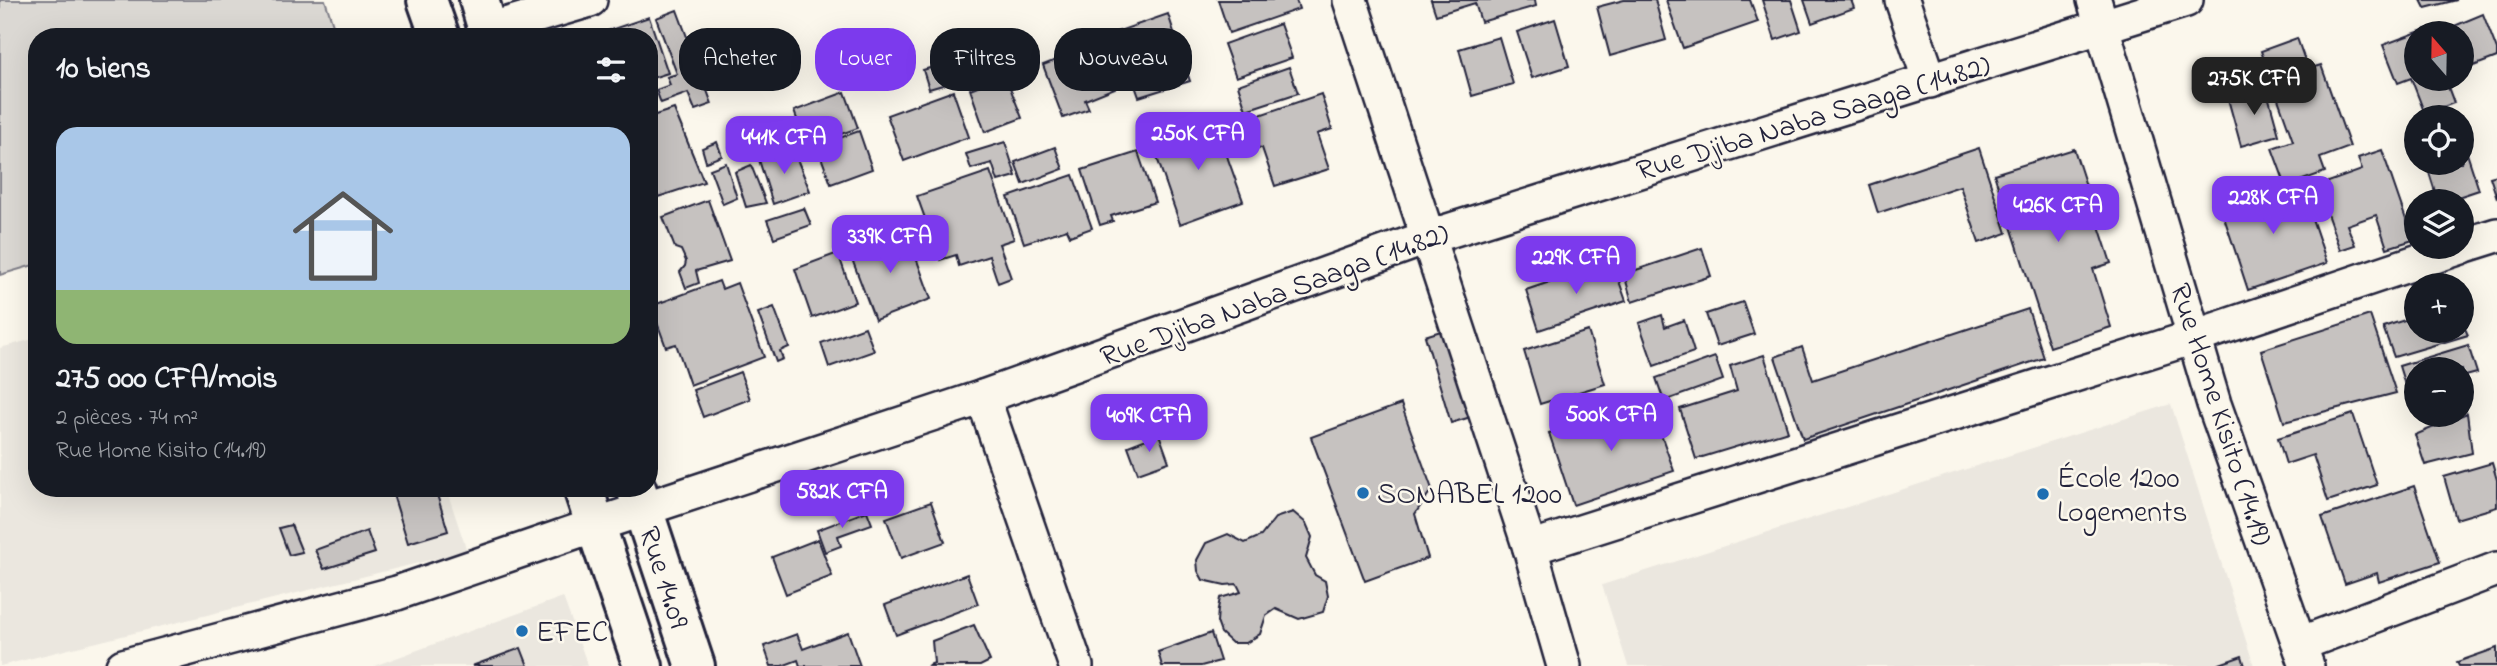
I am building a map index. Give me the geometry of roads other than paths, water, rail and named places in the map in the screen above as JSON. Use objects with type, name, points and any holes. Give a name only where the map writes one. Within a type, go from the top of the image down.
[{"type":"street","points":[[428,0],[437,28]]},
{"type":"street","points":[[486,22],[590,0]]},
{"type":"street","points":[[1350,0],[1530,548],[1564,666]]},
{"type":"street","points":[[1902,0],[1930,81]]},
{"type":"street","name":"Rue Djiba Naba Saaga (14.82)","points":[[658,494],[983,397],[1429,237],[1930,81],[2099,13],[2186,0]]},
{"type":"street","name":"Rue Home Kisito (14.19)","points":[[2099,13],[2214,404],[2303,655]]},
{"type":"street","points":[[2474,243],[2497,235]]},
{"type":"street","points":[[1530,548],[2194,337],[2426,259]]},
{"type":"street","points":[[983,397],[1076,666]]},
{"type":"street","name":"Rue 14.09","points":[[586,497],[643,666]]},
{"type":"street","name":"Rue Djiba Naba Saaga (14.82)","points":[[123,666],[397,593],[595,525],[640,499]]},
{"type":"street","name":"Rue 14.09","points":[[640,499],[695,666]]},
{"type":"street","points":[[2303,655],[2497,569]]},
{"type":"place","name":"SONABEL 1200","points":[[1363,493]]},
{"type":"place","name":"École 1200 Logements","points":[[2043,494]]},
{"type":"place","name":"EFEC","points":[[522,631]]}]
